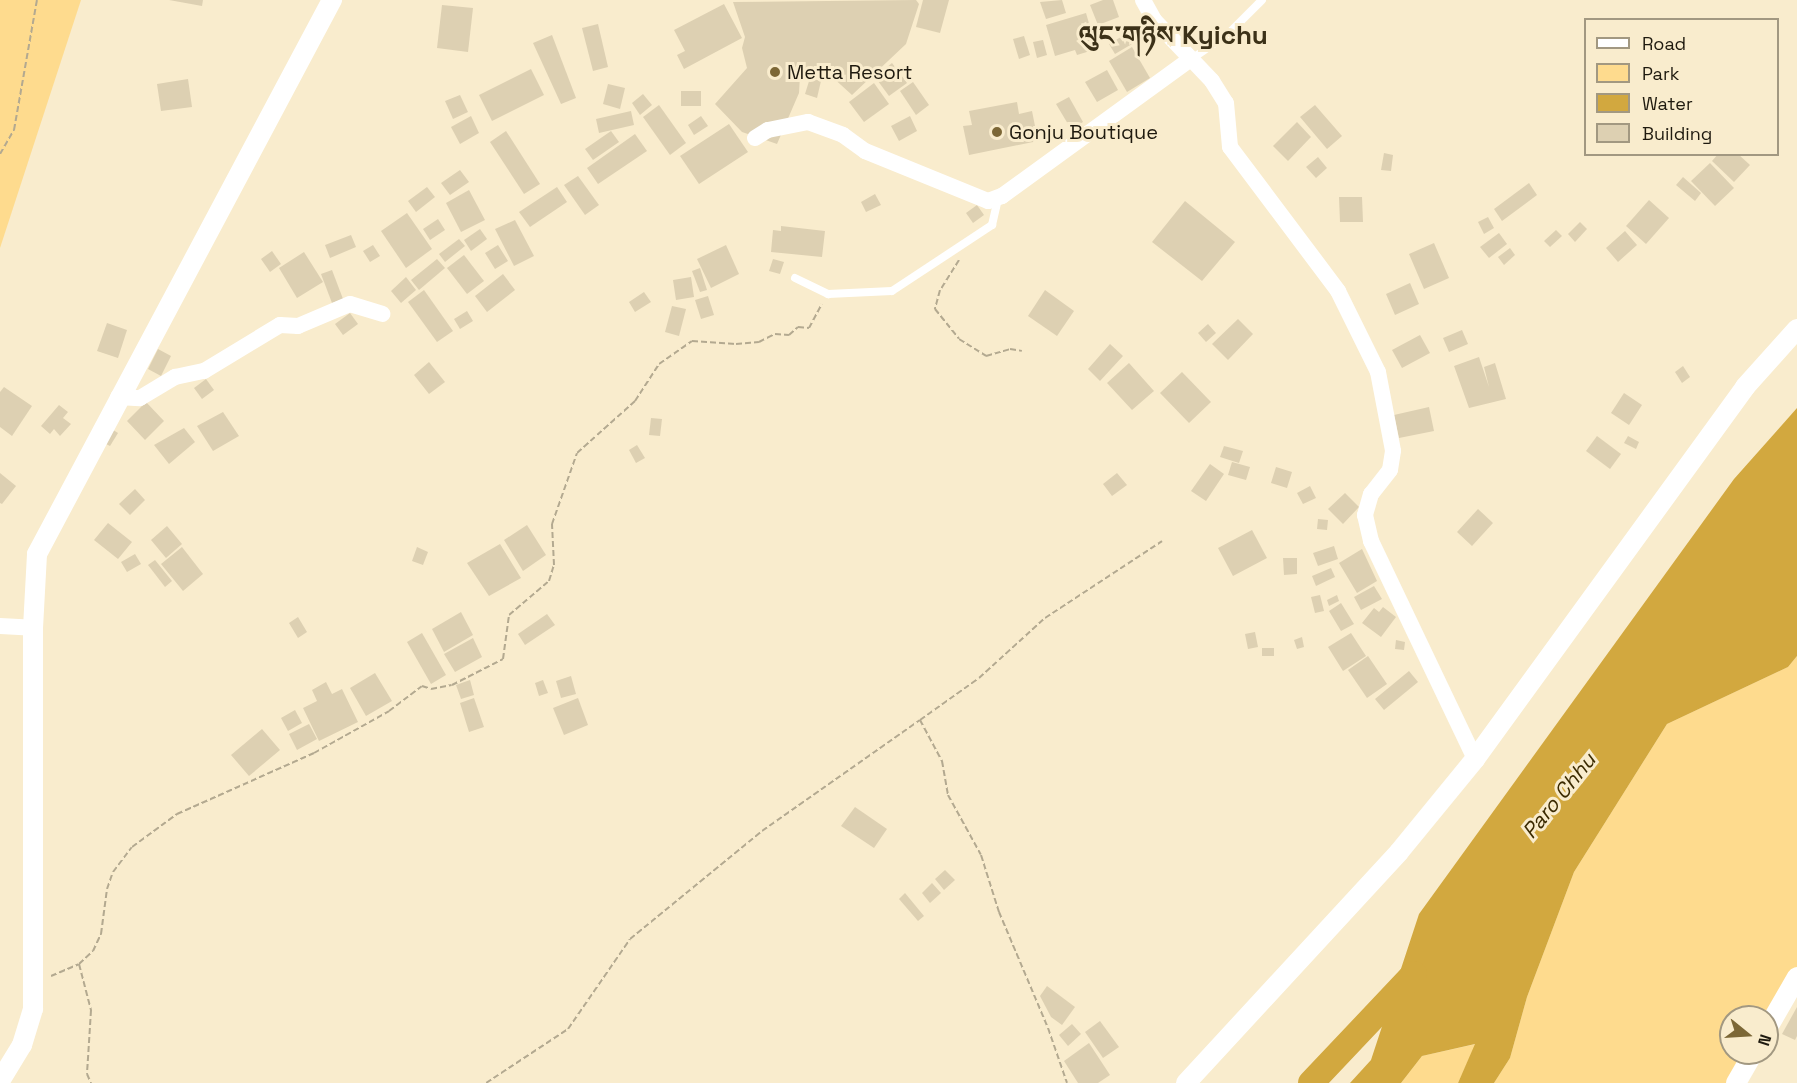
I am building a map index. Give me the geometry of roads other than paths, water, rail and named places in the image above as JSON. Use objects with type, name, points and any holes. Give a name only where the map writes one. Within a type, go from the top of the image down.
[{"type":"street","points":[[0,1081],[22,1045],[33,1009],[33,628],[37,554],[118,397],[332,0]]},
{"type":"street","points":[[1143,0],[1154,20],[1189,60],[1212,81],[1226,103],[1230,147],[1338,291],[1378,372],[1393,451],[1390,470],[1371,494],[1365,515],[1371,541],[1475,759]]},
{"type":"street","points":[[755,138],[768,130],[808,122],[843,135],[865,151],[988,201],[998,198],[1189,60]]},
{"type":"street","points":[[118,397],[140,398],[175,377],[204,371],[280,325],[298,326],[350,304],[382,314]]},
{"type":"street","points":[[1186,1083],[1399,852],[1475,759],[1745,387],[1797,329]]},
{"type":"street","points":[[0,626],[33,628]]},
{"type":"street","points":[[1779,1008],[1797,977]]},
{"type":"street","points":[[1736,1083],[1747,1065]]},
{"type":"lane","points":[[1189,60],[1228,34],[1262,0]]},
{"type":"lane","points":[[795,278],[828,294],[892,291],[992,225],[998,198]]},
{"type":"water","points":[[1797,408],[1797,656],[1788,667],[1667,724],[1574,872],[1527,997],[1510,1058],[1494,1083],[1458,1083],[1475,1044],[1422,1056],[1401,1083],[1350,1083],[1371,1060],[1419,914],[1734,479]]},
{"type":"waterway","name":"Paro Chhu","points":[[1311,1083],[1414,974]]},
{"type":"place","name":"Metta Resort","points":[[775,72]]},
{"type":"place","name":"Gonju Boutique","points":[[997,132]]},
{"type":"district","name":"ལུང་གཉིས་Kyichu","points":[[1173,36]]}]
